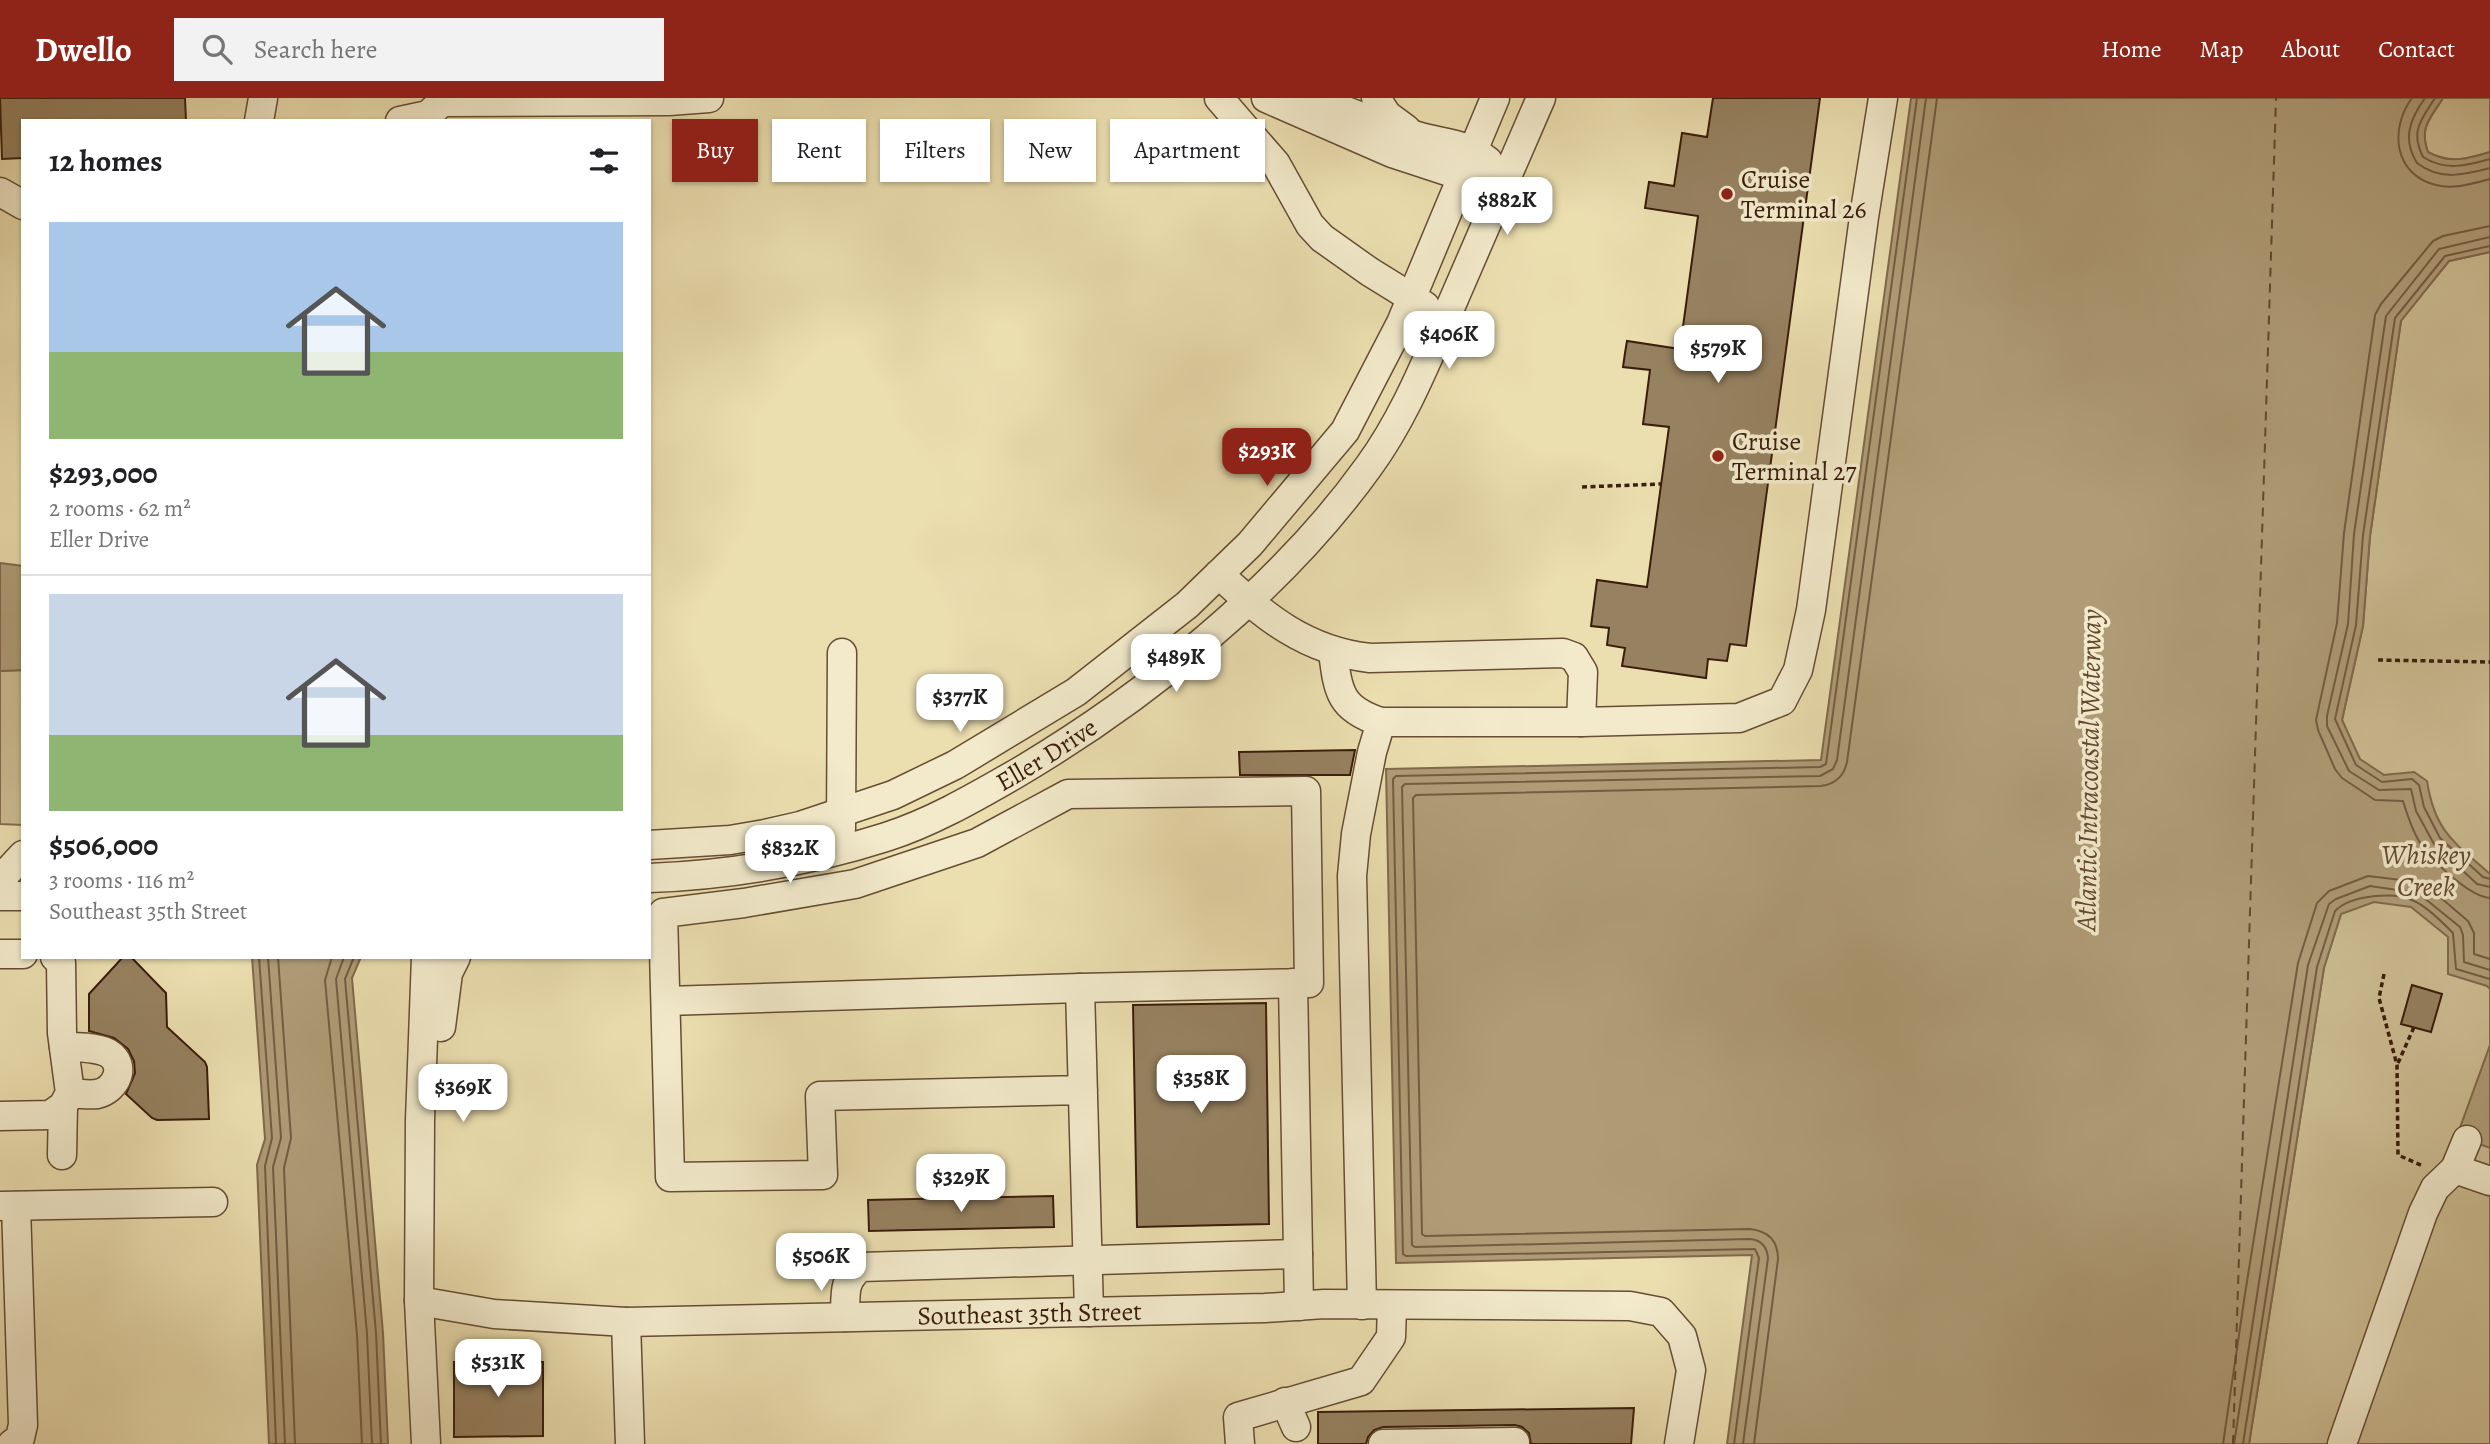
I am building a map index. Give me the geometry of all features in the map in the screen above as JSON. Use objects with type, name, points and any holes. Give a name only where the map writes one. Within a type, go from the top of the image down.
[{"type":"street","points":[[259,119],[263,98]]},
{"type":"street","points":[[387,98],[393,119]]},
{"type":"street","points":[[433,118],[442,102],[595,102],[709,98]]},
{"type":"street","points":[[1219,98],[1276,164],[1310,225],[1322,238],[1445,319]]},
{"type":"street","points":[[1266,98],[1327,107],[1417,136],[1474,149],[1507,176]]},
{"type":"street","points":[[1376,98],[1387,115],[1417,136]]},
{"type":"street","name":"Eller Drive","points":[[651,845],[730,840],[800,826],[893,795],[924,781],[1016,730],[1132,650],[1186,605],[1251,544],[1345,431],[1401,323],[1495,98]]},
{"type":"street","name":"Eller Drive","points":[[651,878],[750,869],[841,849],[919,824],[984,792],[1045,757],[1104,717],[1161,675],[1247,601],[1279,572],[1370,465],[1408,403],[1541,98]]},
{"type":"street","points":[[1333,652],[1336,679],[1343,698],[1360,715],[1381,722],[1581,722],[1739,718],[1783,701],[1798,670],[1811,610],[1862,231],[1883,98]]},
{"type":"street","points":[[573,119],[585,115],[595,102]]},
{"type":"street","points":[[1327,107],[1392,153],[1462,176],[1507,176]]},
{"type":"street","points":[[0,192],[21,204]]},
{"type":"street","points":[[1219,574],[1247,601],[1287,630],[1333,652],[1370,658],[1563,653],[1574,657],[1583,672],[1581,722]]},
{"type":"street","points":[[841,849],[842,653]]},
{"type":"street","points":[[1362,1305],[1352,876],[1360,810],[1381,722]]},
{"type":"street","points":[[666,1001],[1309,983],[1306,792],[1069,794],[977,843],[855,884],[744,903],[663,913],[670,1177],[823,1175],[820,1096],[1083,1090]]},
{"type":"street","points":[[0,880],[17,855]]},
{"type":"street","points":[[0,896],[21,896]]},
{"type":"street","points":[[0,954],[21,954]]},
{"type":"street","points":[[57,959],[61,963],[66,1100],[62,1155]]},
{"type":"street","points":[[426,959],[420,1120],[419,1301],[426,1444]]},
{"type":"street","points":[[419,1259],[437,1232],[439,1065],[443,996],[448,973],[455,959]]},
{"type":"street","points":[[1293,983],[1299,1306]]},
{"type":"street","points":[[1080,988],[1089,1312]]},
{"type":"street","points":[[0,1116],[50,1115],[66,1100],[97,1094],[115,1084],[119,1072],[115,1060],[106,1053],[64,1047]]},
{"type":"street","points":[[2342,1444],[2423,1213],[2435,1188],[2467,1175],[2476,1143]]},
{"type":"street","points":[[12,1444],[20,1437],[23,1425],[8,1206],[212,1202]]},
{"type":"street","points":[[845,1317],[846,1286],[850,1275],[861,1267],[879,1264],[1298,1254]]},
{"type":"street","name":"Southeast 35th Street","points":[[419,1301],[494,1314],[626,1322],[1362,1305],[1630,1307],[1661,1312],[1682,1336],[1691,1370],[1679,1444]]},
{"type":"street","points":[[1240,1444],[1238,1417],[1291,1414],[1361,1381],[1391,1337],[1392,1305]]},
{"type":"street","points":[[626,1322],[630,1444]]},
{"type":"street","points":[[1383,1444],[1516,1442]]},
{"type":"path","points":[[1582,487],[1661,484]]},
{"type":"path","points":[[2378,660],[2490,662]]},
{"type":"path","points":[[2384,974],[2379,998],[2397,1065],[2398,1155],[2467,1175]]},
{"type":"path","points":[[2397,1065],[2413,1027]]},
{"type":"shaded area","points":[[2443,98],[2490,98],[2490,152],[2459,159],[2428,153],[2425,130]]},
{"type":"shaded area","points":[[2490,252],[2490,1444],[2249,1444],[2324,967],[2341,914],[2414,773],[2384,775],[2359,759],[2342,720],[2363,626],[2370,536],[2401,320],[2449,261]]},
{"type":"shaded area","points":[[21,670],[21,825],[0,824],[0,671]]},
{"type":"water","points":[[1911,98],[2443,98],[2425,129],[2428,152],[2444,158],[2459,159],[2490,152],[2490,252],[2449,261],[2401,321],[2370,536],[2363,626],[2342,720],[2360,759],[2384,775],[2414,772],[2427,781],[2435,813],[2448,835],[2490,874],[2490,989],[2448,974],[2448,937],[2411,907],[2374,902],[2341,914],[2324,968],[2249,1444],[1727,1444],[1752,1255],[1396,1263],[1386,769],[1821,760]]},
{"type":"water","points":[[0,563],[21,566],[21,670],[0,671]]},
{"type":"water","points":[[252,959],[360,959],[352,978],[383,1333],[388,1444],[269,1444],[257,1165],[265,1139]]},
{"type":"water","points":[[2490,1045],[2490,1148],[2457,1136]]},
{"type":"building","points":[[0,98],[185,98],[186,119],[21,119],[21,158],[2,159]]},
{"type":"building","points":[[1713,98],[1820,98],[1746,646],[1730,644],[1727,661],[1708,659],[1706,678],[1622,666],[1625,648],[1607,645],[1609,628],[1591,626],[1597,580],[1647,587],[1669,427],[1643,424],[1650,370],[1623,367],[1627,341],[1680,349],[1698,216],[1645,208],[1649,182],[1674,186],[1682,133],[1707,137]]},
{"type":"building","points":[[1355,750],[1350,775],[1240,775],[1239,752]]},
{"type":"building","points":[[121,959],[133,959],[166,993],[167,1027],[205,1062],[207,1067],[209,1119],[157,1120],[126,1094],[135,1073],[134,1061],[128,1049],[114,1038],[89,1031],[89,994]]},
{"type":"building","points":[[2412,985],[2442,994],[2431,1032],[2401,1024]]},
{"type":"building","points":[[1266,1003],[1269,1224],[1137,1227],[1133,1005]]},
{"type":"building","points":[[1053,1196],[1054,1227],[869,1231],[868,1200]]},
{"type":"building","points":[[454,1362],[543,1362],[543,1436],[454,1437]]},
{"type":"building","points":[[1634,1408],[1631,1444],[1531,1444],[1529,1433],[1515,1425],[1383,1427],[1374,1430],[1366,1444],[1318,1444],[1318,1412]]},
{"type":"ferry route","points":[[2233,1444],[2276,98]]},
{"type":"place","name":"Cruise Terminal 26","points":[[1727,194]]},
{"type":"place","name":"Cruise Terminal 27","points":[[1718,456]]},
{"type":"water label","name":"Atlantic Intracoastal Waterway","points":[[2088,770]]},
{"type":"water label","name":"Whiskey Creek","points":[[2426,870]]}]
